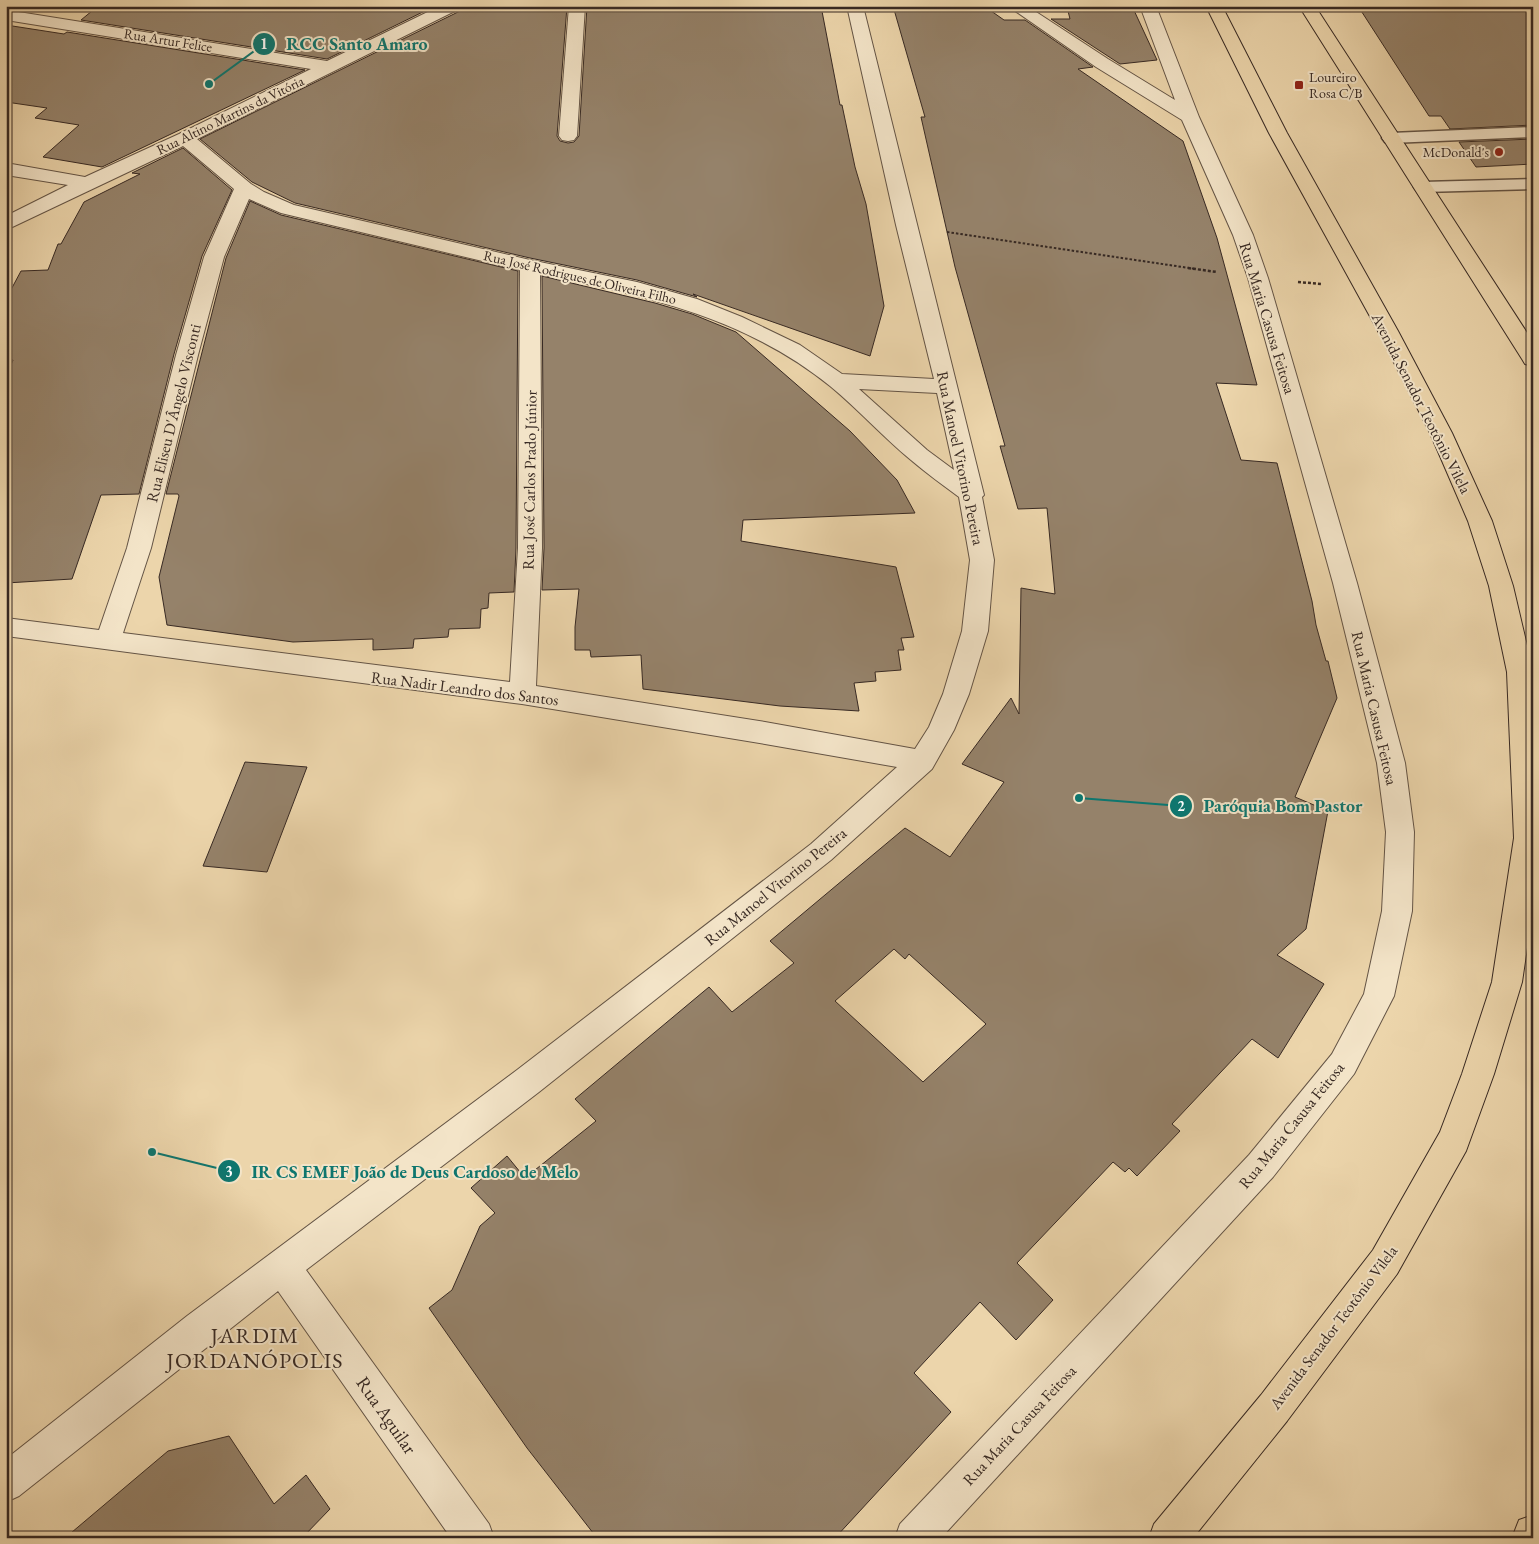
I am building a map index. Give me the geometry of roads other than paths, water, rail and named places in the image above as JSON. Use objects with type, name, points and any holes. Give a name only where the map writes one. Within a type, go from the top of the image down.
[{"type":"main road","name":"Avenida Senador Teotônio Vilela","points":[[1168,1538],[1274,1408],[1385,1262],[1454,1140],[1478,1074],[1507,982],[1528,838],[1520,672],[1501,586],[1480,521],[1442,433],[1278,133],[1214,6]]},
{"type":"main road","points":[[1307,6],[1533,359]]},
{"type":"main road","points":[[1531,1538],[1533,1534]]},
{"type":"street","name":"Rua Altino Martins da Vitória","points":[[6,224],[453,6]]},
{"type":"street","points":[[568,136],[577,6]]},
{"type":"street","name":"Rua Manoel Vitorino Pereira","points":[[6,1483],[200,1329],[520,1087],[821,852],[922,761],[941,730],[956,694],[974,631],[982,560],[972,495],[906,226],[855,6]]},
{"type":"street","points":[[1016,6],[1102,63],[1190,117]]},
{"type":"street","name":"Rua Maria Casusa Feitosa","points":[[914,1538],[1261,1166],[1343,1064],[1379,996],[1397,911],[1400,832],[1391,764],[1345,583],[1258,278],[1243,235],[1190,117],[1148,6]]},
{"type":"street","name":"Rua Artur Felice","points":[[6,15],[330,67]]},
{"type":"street","name":"Rua José Rodrigues de Oliveira Filho","points":[[185,138],[244,188],[257,196],[288,209],[530,266],[637,288],[690,303],[735,321],[792,350],[837,381],[899,438],[972,495]]},
{"type":"street","points":[[6,168],[87,183]]},
{"type":"street","name":"Rua Eliseu D'Ângelo Visconti","points":[[108,640],[139,548],[187,355],[214,258],[244,188]]},
{"type":"street","name":"Rua José Carlos Prado Júnior","points":[[522,694],[530,548],[530,266]]},
{"type":"street","points":[[837,381],[947,387]]},
{"type":"street","name":"Rua Nadir Leandro dos Santos","points":[[6,627],[522,694],[765,733],[922,761]]},
{"type":"street","name":"Rua Aguilar","points":[[283,1268],[474,1538]]},
{"type":"lane","points":[[1391,138],[1533,132]]},
{"type":"lane","points":[[1423,187],[1533,184]]},
{"type":"place","name":"RCC Santo Amaro","points":[[209,84]]},
{"type":"place","name":"Loureiro Rosa C/B","points":[[1299,85]]},
{"type":"place","name":"McDonald's","points":[[1499,152]]},
{"type":"place","name":"Paróquia Bom Pastor","points":[[1079,798]]},
{"type":"place","name":"IR CS EMEF João de Deus Cardoso de Melo","points":[[152,1152]]},
{"type":"district","name":"JARDIM JORDANÓPOLIS","points":[[255,1348]]}]
